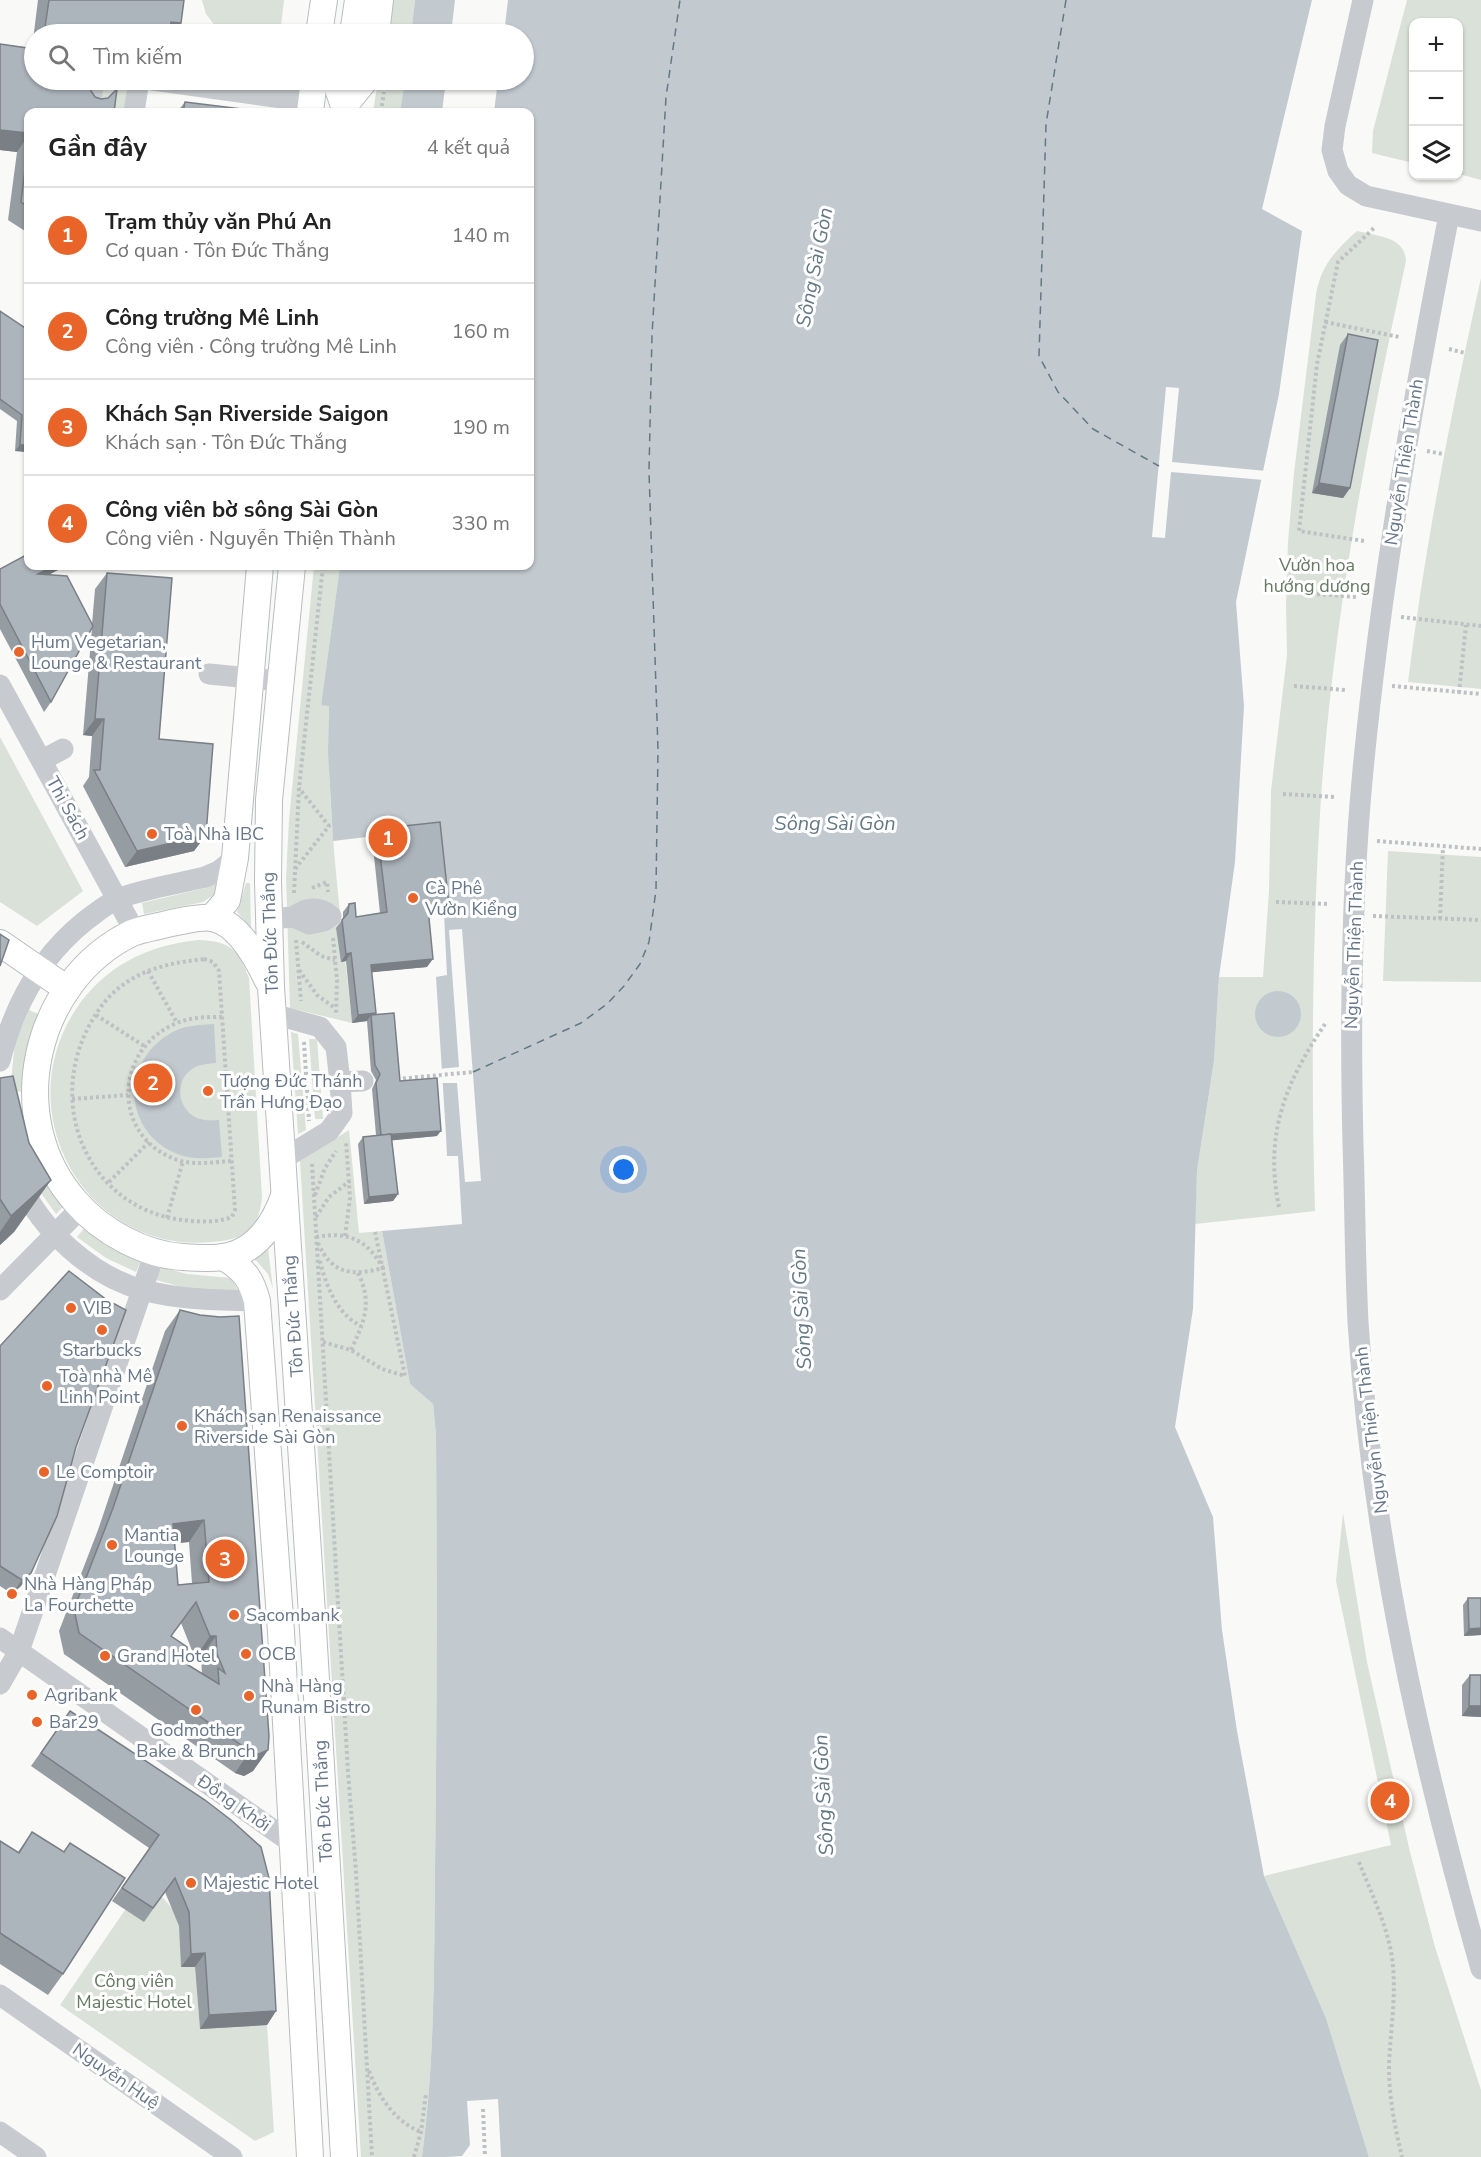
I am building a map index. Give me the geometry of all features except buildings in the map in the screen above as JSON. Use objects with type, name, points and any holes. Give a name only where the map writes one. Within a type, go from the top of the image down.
[{"type":"main road","points":[[321,24],[324,0]]},
{"type":"main road","points":[[336,24],[338,0]]},
{"type":"main road","points":[[354,24],[358,0]]},
{"type":"main road","points":[[377,24],[380,0]]},
{"type":"main road","points":[[338,90],[343,108]]},
{"type":"main road","points":[[343,108],[346,90]]},
{"type":"main road","points":[[344,108],[357,90]]},
{"type":"main road","points":[[312,98],[340,108]]},
{"type":"main road","name":"Tôn Đức Thắng","points":[[212,918],[227,900],[235,858],[260,570]]},
{"type":"main road","name":"Tôn Đức Thắng","points":[[285,1194],[271,987],[269,800],[292,570]]},
{"type":"main road","points":[[271,987],[259,962],[246,943],[229,927],[212,918],[173,922],[135,932],[106,948],[84,967],[67,989],[52,1013],[41,1042],[35,1071],[22,1101],[37,1126],[45,1152],[65,1191],[81,1208],[111,1231],[129,1242],[154,1252],[178,1257],[224,1257],[244,1251],[265,1234],[278,1214],[285,1194]]},
{"type":"main road","points":[[0,943],[67,989]]},
{"type":"main road","name":"Tôn Ðức Thắng","points":[[285,1194],[344,2157]]},
{"type":"main road","name":"Tôn Ðức Thắng","points":[[224,1257],[241,1268],[253,1284],[257,1301],[280,1620],[310,2157]]},
{"type":"street","points":[[1363,0],[1335,126],[1332,150],[1338,171],[1348,185],[1366,196],[1481,221]]},
{"type":"street","points":[[90,105],[92,90]]},
{"type":"street","points":[[135,108],[137,90]]},
{"type":"street","points":[[241,90],[312,98]]},
{"type":"street","name":"Nguyễn Thiện Thành","points":[[1449,215],[1400,479],[1382,600],[1363,771],[1352,988],[1352,1104],[1358,1322],[1379,1509],[1396,1614],[1432,1787],[1476,1932],[1481,1969]]},
{"type":"street","points":[[209,674],[280,681]]},
{"type":"street","name":"Thi Sách","points":[[0,684],[135,932]]},
{"type":"street","points":[[42,760],[63,749]]},
{"type":"street","points":[[0,1061],[12,1022],[38,969],[72,932],[117,899],[205,877],[235,858]]},
{"type":"street","points":[[269,919],[294,917],[309,924],[324,921],[331,915]]},
{"type":"street","points":[[273,1014],[320,1027],[336,1047],[340,1082],[342,1113],[329,1131],[283,1159]]},
{"type":"street","points":[[340,1082],[363,1081]]},
{"type":"street","points":[[12,1164],[36,1213],[55,1235],[85,1260],[115,1278],[142,1289],[176,1296],[257,1301]]},
{"type":"street","points":[[0,1290],[81,1208]]},
{"type":"street","points":[[0,1684],[19,1651],[154,1252]]},
{"type":"street","name":"Ðồng Khởi","points":[[0,1638],[292,1843]]},
{"type":"street","name":"Nguyễn Huệ","points":[[0,1995],[232,2157]]},
{"type":"street","points":[[1,2136],[36,2157]]},
{"type":"path","points":[[1364,541],[1299,531],[1317,364],[1338,261],[1374,228]]},
{"type":"path","points":[[1325,322],[1399,337]]},
{"type":"path","points":[[1449,349],[1465,353]]},
{"type":"path","points":[[1427,451],[1443,454]]},
{"type":"path","points":[[294,917],[298,788],[322,570]]},
{"type":"path","points":[[1305,593],[1356,597]]},
{"type":"path","points":[[1400,617],[1481,626]]},
{"type":"path","points":[[1459,693],[1466,624]]},
{"type":"path","points":[[1373,684],[1481,694]]},
{"type":"path","points":[[1294,686],[1345,690]]},
{"type":"path","points":[[295,869],[328,826],[298,788]]},
{"type":"path","points":[[1282,794],[1335,797]]},
{"type":"path","points":[[1377,841],[1481,849]]},
{"type":"path","points":[[1440,919],[1443,847]]},
{"type":"path","points":[[327,882],[335,960],[336,1019]]},
{"type":"path","points":[[1276,902],[1328,904]]},
{"type":"path","points":[[1373,916],[1481,920]]},
{"type":"path","points":[[335,960],[321,956],[296,936],[311,1142],[372,2157]]},
{"type":"path","points":[[204,959],[213,962],[219,971],[235,1210],[232,1217],[224,1220],[195,1221],[168,1218],[147,1210],[130,1200],[109,1182],[85,1151],[73,1116],[74,1065],[80,1046],[96,1015],[107,999],[148,971],[180,962],[204,959]]},
{"type":"path","points":[[298,967],[317,995],[335,1009]]},
{"type":"path","points":[[148,971],[177,1023]]},
{"type":"path","points":[[96,1015],[144,1046]]},
{"type":"path","points":[[222,1017],[191,1018],[177,1023],[144,1046],[133,1065],[128,1095],[129,1108],[140,1131],[159,1151],[183,1161],[198,1163],[231,1161]]},
{"type":"path","points":[[1279,1207],[1273,1166],[1277,1124],[1289,1088],[1325,1024]]},
{"type":"path","points":[[363,1081],[473,1072]]},
{"type":"path","points":[[72,1099],[128,1095]]},
{"type":"path","points":[[227,1108],[257,1106]]},
{"type":"path","points":[[345,1132],[350,1181],[345,1236]]},
{"type":"path","points":[[314,1198],[325,1168],[345,1138]]},
{"type":"path","points":[[109,1182],[149,1142]]},
{"type":"path","points":[[168,1218],[183,1161]]},
{"type":"path","points":[[315,1218],[329,1197],[350,1181]]},
{"type":"path","points":[[323,1342],[351,1350],[382,1369],[405,1376],[375,1232]]},
{"type":"path","points":[[316,1238],[345,1236],[358,1240],[368,1246],[383,1268]]},
{"type":"path","points":[[316,1238],[322,1252],[337,1267],[347,1273],[383,1268]]},
{"type":"path","points":[[317,1252],[333,1296],[347,1316],[361,1326]]},
{"type":"path","points":[[351,1350],[365,1315],[366,1295],[358,1273]]},
{"type":"path","points":[[1359,1862],[1384,1928],[1393,1963],[1390,2086],[1402,2157]]},
{"type":"path","points":[[367,2066],[382,2099],[397,2117],[421,2132]]},
{"type":"path","points":[[414,2157],[421,2132],[426,2093]]},
{"type":"path","points":[[483,2109],[485,2157]]},
{"type":"green space","points":[[202,0],[284,0],[281,24],[214,24],[206,14]]},
{"type":"green space","points":[[388,0],[415,0],[412,24],[385,24]]},
{"type":"green space","points":[[1407,0],[1481,0],[1481,180],[1463,175],[1463,18],[1409,18],[1409,162],[1372,153],[1373,131]]},
{"type":"green space","points":[[100,90],[129,90],[126,108],[100,108]]},
{"type":"green space","points":[[376,90],[403,90],[401,108],[374,108]]},
{"type":"green space","name":"Vườn hoa hướng dương","points":[[1357,231],[1388,238],[1395,242],[1401,246],[1406,261],[1365,461],[1343,595],[1327,730],[1321,797],[1314,952],[1315,1211],[1195,1224],[1197,1171],[1214,1061],[1219,977],[1263,977],[1269,891],[1271,791],[1287,655],[1288,542],[1316,294],[1326,266],[1342,245]]},
{"type":"green space","points":[[1481,278],[1481,689],[1408,682],[1422,580],[1440,479]]},
{"type":"green space","points":[[314,570],[339,570],[321,705],[329,705],[332,825],[352,1023],[290,1008],[286,878],[289,820]]},
{"type":"green space","points":[[0,737],[83,891],[37,926],[0,902]]},
{"type":"green space","points":[[1388,851],[1481,857],[1481,982],[1383,981]]},
{"type":"green space","points":[[221,877],[216,893],[203,902],[144,914],[142,903],[205,888]]},
{"type":"green space","points":[[246,883],[250,883],[251,928],[237,912]]},
{"type":"green space","points":[[198,940],[218,942],[231,948],[241,960],[249,978],[262,1197],[257,1218],[247,1232],[232,1239],[212,1242],[167,1240],[128,1225],[95,1201],[71,1169],[55,1132],[50,1091],[57,1049],[76,1009],[87,994],[113,970],[144,953],[161,947]]},
{"type":"green space","points":[[29,1010],[41,1015],[29,1043],[23,1092],[10,1090],[15,1042]]},
{"type":"green space","points":[[291,1032],[298,1034],[306,1130],[298,1134]]},
{"type":"green space","points":[[309,1039],[317,1039],[323,1119],[315,1119]]},
{"type":"green space","points":[[10,1124],[25,1124],[40,1171],[65,1205],[56,1214],[28,1175]]},
{"type":"green space","points":[[349,1130],[359,1233],[382,1231],[410,1384],[433,1404],[436,1435],[434,1976],[432,2048],[422,2157],[361,2157],[300,1161]]},
{"type":"green space","points":[[85,1227],[114,1249],[141,1260],[136,1272],[106,1258],[77,1237]]},
{"type":"green space","points":[[268,1248],[273,1289],[268,1274],[252,1256]]},
{"type":"green space","points":[[160,1267],[187,1274],[231,1278],[240,1293],[190,1289],[156,1280]]},
{"type":"green space","points":[[1343,1513],[1367,1662],[1410,1852],[1435,1947],[1481,2090],[1481,2157],[1369,2157],[1326,2018],[1264,1876],[1391,1845],[1336,1581]]},
{"type":"green space","name":"Công viên Majestic Hotel","points":[[162,1897],[175,1913],[178,1921],[181,1938],[181,1967],[195,1967],[200,2028],[267,2025],[274,2132],[255,2141],[60,2005],[125,1910]]},
{"type":"water","name":"Sông Sài Gòn","points":[[415,0],[1312,0],[1262,209],[1302,231],[1279,394],[1236,602],[1244,706],[1235,862],[1219,977],[1214,1061],[1197,1171],[1193,1309],[1175,1427],[1213,1517],[1222,1630],[1237,1731],[1264,1876],[1326,2018],[1369,2157],[422,2157],[432,2048],[434,1976],[436,1435],[433,1404],[410,1384],[382,1231],[462,1224],[458,1156],[447,1156],[436,977],[447,975],[444,914],[434,829],[333,841],[328,751],[329,706],[321,705],[339,570],[534,570],[534,108],[401,108],[403,90],[534,90],[534,24],[412,24]]},
{"type":"water","points":[[1278,991],[1294,998],[1301,1014],[1294,1030],[1278,1037],[1262,1030],[1255,1014],[1262,998]]},
{"type":"water","points":[[214,1024],[216,1063],[204,1064],[192,1069],[182,1081],[180,1089],[183,1104],[193,1115],[202,1120],[219,1120],[222,1157],[185,1157],[160,1144],[146,1130],[138,1113],[135,1094],[137,1075],[145,1057],[158,1042],[182,1028]]},
{"type":"pier","points":[[455,0],[508,0],[505,24],[452,24]]},
{"type":"pier","points":[[445,90],[497,90],[494,108],[442,108]]},
{"type":"pier","points":[[1166,387],[1179,388],[1172,462],[1266,471],[1264,480],[1171,472],[1165,538],[1152,537]]},
{"type":"pier","points":[[462,929],[481,1181],[465,1182],[457,1083],[440,1083],[439,1069],[459,1067],[449,930]]},
{"type":"pier","points":[[498,2099],[501,2157],[446,2157],[462,2156],[470,2145],[467,2101]]},
{"type":"ferry route","points":[[473,1072],[581,1023],[607,1004],[640,964],[649,942],[656,890],[658,750],[649,471],[652,335],[666,97],[680,0]]},
{"type":"ferry route","points":[[1066,0],[1046,124],[1039,356],[1058,392],[1093,429],[1159,466]]},
{"type":"place","name":"Hum Vegetarian, Lounge & Restaurant","points":[[19,652]]},
{"type":"place","name":"Toà Nhà IBC","points":[[152,834]]},
{"type":"place","name":"Trạm thủy văn Phú An","points":[[388,838]]},
{"type":"place","name":"Cà Phê Vườn Kiểng","points":[[413,898]]},
{"type":"place","name":"Công trường Mê Linh","points":[[153,1083]]},
{"type":"place","name":"Tượng Đức Thánh Trần Hưng Đạo","points":[[208,1091]]},
{"type":"place","name":"VIB","points":[[71,1308]]},
{"type":"place","name":"Starbucks","points":[[102,1330]]},
{"type":"place","name":"Toà nhà Mê Linh Point","points":[[47,1386]]},
{"type":"place","name":"Khách sạn Renaissance Riverside Sài Gòn","points":[[182,1426]]},
{"type":"place","name":"Le Comptoir","points":[[44,1472]]},
{"type":"place","name":"Mantia Lounge","points":[[112,1545]]},
{"type":"place","name":"Khách Sạn Riverside Saigon","points":[[225,1559]]},
{"type":"place","name":"Nhà Hàng Pháp La Fourchette","points":[[12,1594]]},
{"type":"place","name":"Sacombank","points":[[234,1615]]},
{"type":"place","name":"OCB","points":[[246,1654]]},
{"type":"place","name":"Grand Hotel","points":[[105,1656]]},
{"type":"place","name":"Agribank","points":[[32,1695]]},
{"type":"place","name":"Nhà Hàng Runam Bistro","points":[[249,1696]]},
{"type":"place","name":"Godmother Bake & Brunch","points":[[196,1710]]},
{"type":"place","name":"Bar29","points":[[37,1722]]},
{"type":"place","name":"Công viên bờ sông Sài Gòn","points":[[1390,1801]]},
{"type":"place","name":"Majestic Hotel","points":[[191,1883]]}]
